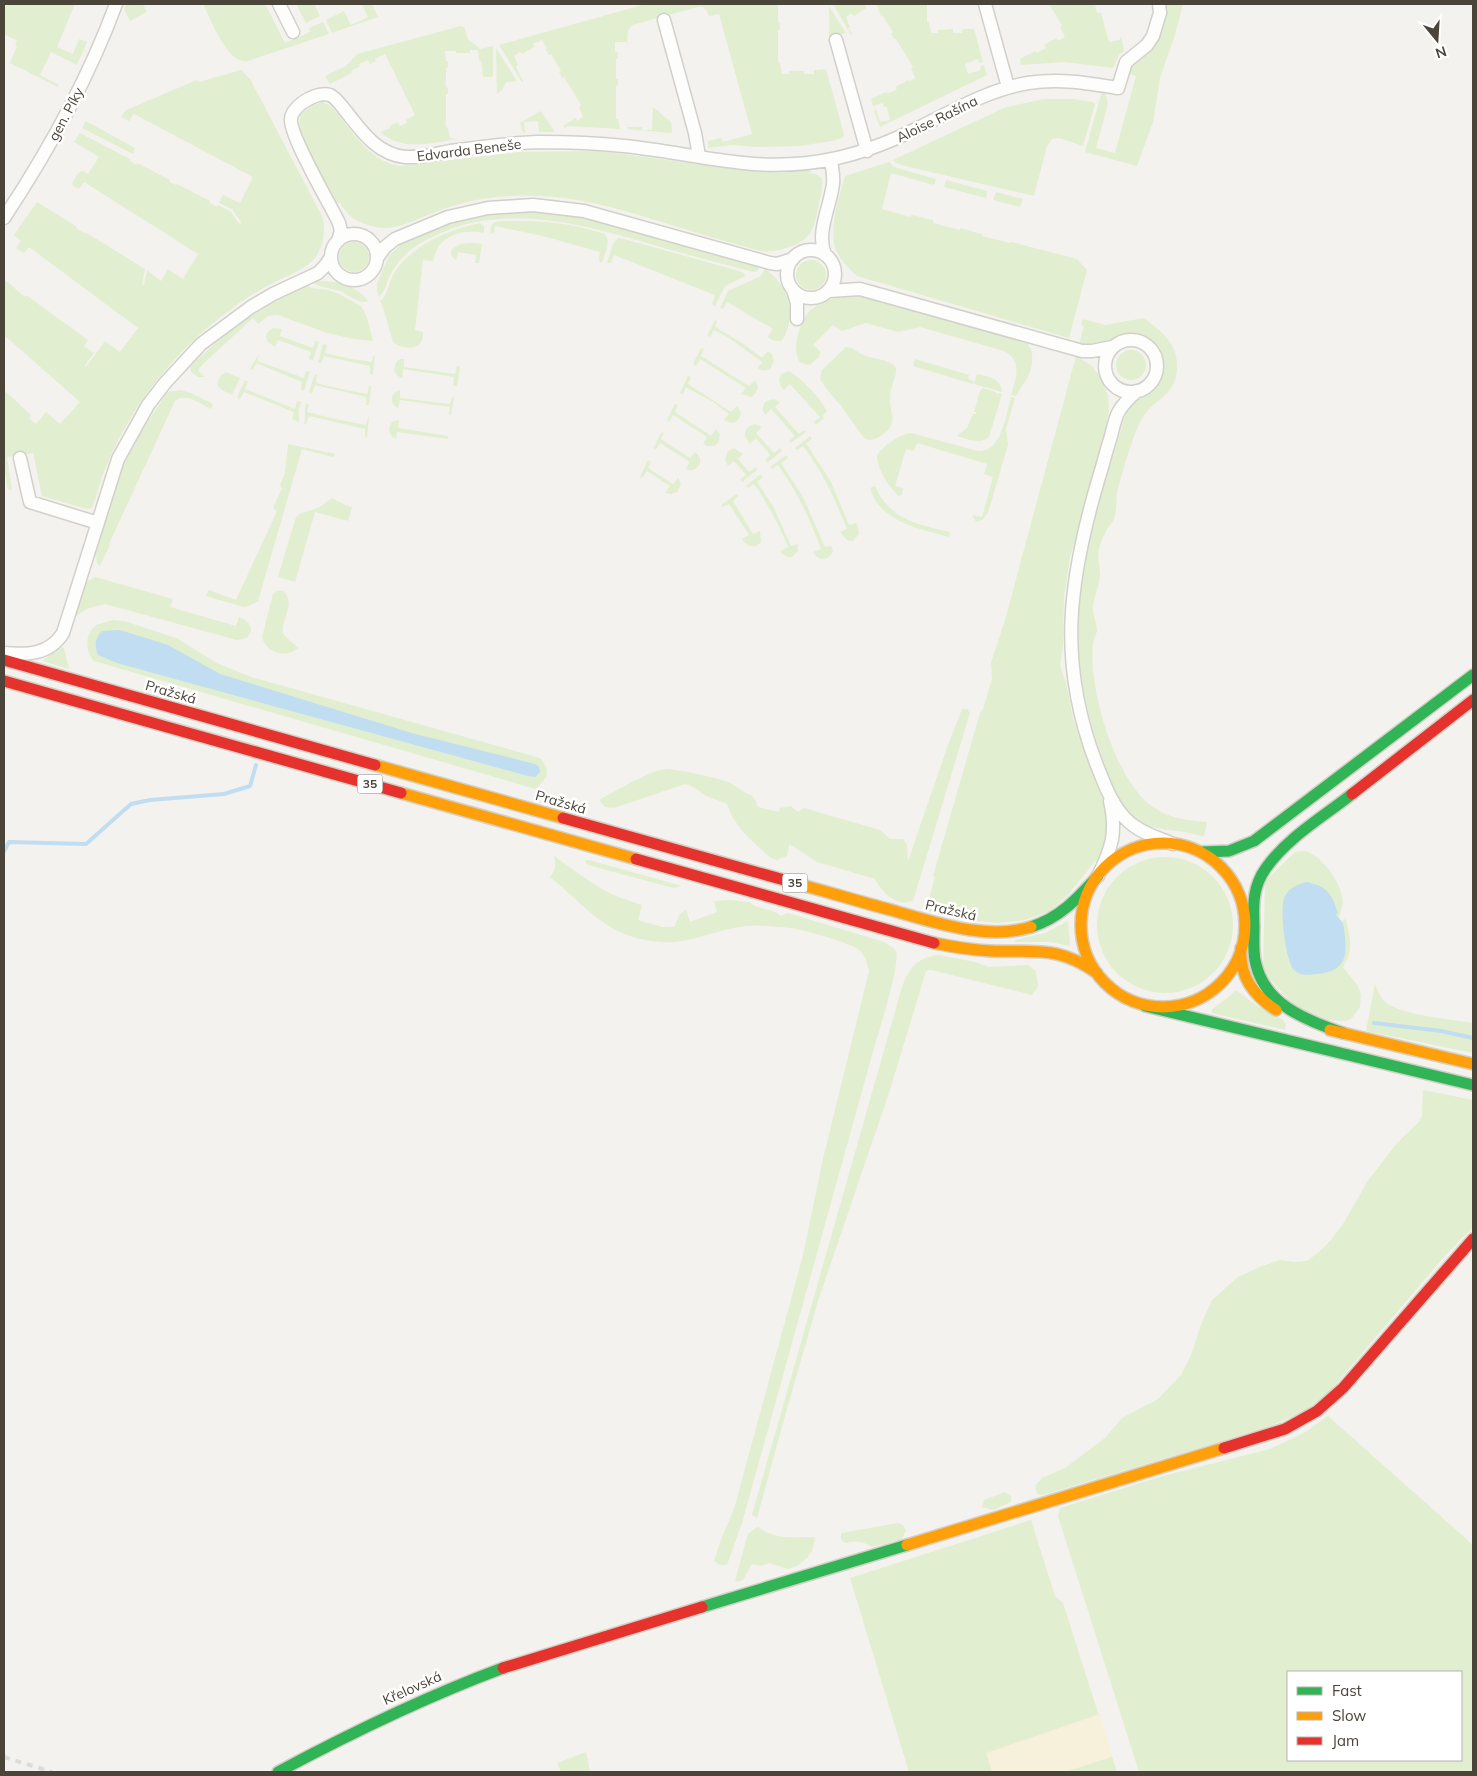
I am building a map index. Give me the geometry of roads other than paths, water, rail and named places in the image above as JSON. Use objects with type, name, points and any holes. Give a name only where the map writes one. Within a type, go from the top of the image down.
[{"type":"main road","name":"Pražská","points":[[4,660],[965,930],[1004,931],[1025,929],[1042,924],[1063,911],[1098,876]]},
{"type":"main road","points":[[1473,675],[1254,841],[1240,848],[1225,852],[1202,852],[1173,844],[1155,844],[1133,849],[1114,860],[1098,876],[1086,899],[1082,911],[1081,928],[1086,951],[1097,973],[1116,992],[1130,1000],[1145,1006],[1473,1085]]},
{"type":"main road","name":"35","points":[[4,681],[927,941],[975,950],[1054,951],[1076,958],[1097,973]]},
{"type":"main road","points":[[1473,700],[1301,834],[1262,862],[1246,880],[1242,894],[1245,926],[1240,963],[1245,979],[1252,990],[1265,1003],[1293,1020],[1473,1064]]},
{"type":"main road","points":[[1301,834],[1272,861],[1257,884],[1254,897],[1254,961],[1261,983],[1279,1003],[1312,1022],[1343,1033]]},
{"type":"main road","points":[[1202,852],[1226,872],[1237,889],[1243,910]]},
{"type":"main road","points":[[1145,1006],[1161,1008],[1178,1006],[1203,996],[1225,978],[1235,963],[1241,948]]},
{"type":"main road","name":"Křelovská","points":[[278,1772],[368,1725],[452,1687],[507,1666],[1285,1429],[1317,1411],[1343,1388],[1473,1239]]},
{"type":"street","name":"gen. Píky","points":[[4,218],[39,163],[75,100],[101,45],[116,4]]},
{"type":"street","points":[[278,4],[293,32]]},
{"type":"street","points":[[985,4],[1008,87]]},
{"type":"street","name":"Aloise Rašína","points":[[830,160],[867,151],[980,98],[1008,87],[1058,80],[1118,88],[1126,62],[1146,45],[1153,36],[1160,13],[1159,4]]},
{"type":"street","points":[[664,20],[695,133],[699,156]]},
{"type":"street","points":[[836,40],[867,151]]},
{"type":"street","name":"Edvarda Beneše","points":[[338,219],[298,145],[290,121],[292,115],[302,103],[318,95],[326,94],[336,100],[364,134],[378,147],[386,152],[406,157],[540,142],[624,146],[770,165],[830,160]]},
{"type":"street","points":[[338,219],[346,229],[356,234],[368,239],[382,241],[395,239],[442,220],[466,213],[497,207],[533,205],[584,211],[777,264],[793,259],[807,251],[817,243],[821,236],[832,186],[833,174],[830,160]]},
{"type":"street","points":[[4,654],[37,653],[48,648],[63,633],[118,460],[140,419],[164,383],[201,344],[236,317],[272,294],[322,270],[331,257],[333,248],[338,241],[341,231],[338,219]]},
{"type":"street","points":[[338,241],[346,236],[356,234]]},
{"type":"street","points":[[821,236],[825,255],[844,277],[860,289]]},
{"type":"street","points":[[368,239],[376,249],[377,258]]},
{"type":"street","points":[[315,274],[339,275],[350,280],[361,279],[372,272],[377,258],[385,247],[395,239]]},
{"type":"street","points":[[807,251],[825,255]]},
{"type":"street","points":[[331,257],[334,269],[339,275]]},
{"type":"street","points":[[793,259],[789,267],[791,285],[797,303],[797,319],[806,306],[829,291],[860,289],[1082,351],[1112,347],[1122,341],[1134,340],[1146,344],[1153,353],[1157,364],[1154,376],[1147,386],[1137,391],[1118,412],[1078,556],[1074,577],[1071,619],[1073,671],[1080,710],[1094,757],[1108,791],[1123,816],[1132,825],[1173,844]]},
{"type":"street","points":[[770,263],[803,297],[816,298]]},
{"type":"street","points":[[829,291],[835,279],[834,267]]},
{"type":"street","points":[[1112,347],[1106,357],[1108,377],[1118,412]]},
{"type":"street","points":[[1082,351],[1125,391],[1137,391]]},
{"type":"street","points":[[20,458],[30,502],[98,523]]},
{"type":"street","points":[[1098,876],[1109,853],[1114,832],[1113,814],[1108,791]]},
{"type":"water","points":[[120,630],[168,645],[220,674],[415,734],[535,764],[539,767],[540,772],[535,777],[528,776],[117,663],[98,655],[96,642],[102,631]]},
{"type":"water","points":[[1307,882],[1320,886],[1331,896],[1338,913],[1336,915],[1343,923],[1345,942],[1344,957],[1336,968],[1328,972],[1309,975],[1297,973],[1291,966],[1283,922],[1283,902],[1285,896],[1295,886]]},
{"type":"waterway","points":[[4,851],[9,842],[86,844],[131,804],[150,800],[224,794],[250,786],[256,765]]},
{"type":"waterway","points":[[1374,1023],[1441,1031],[1473,1038]]},
{"type":"railway","points":[[4,1757],[52,1772]]}]
